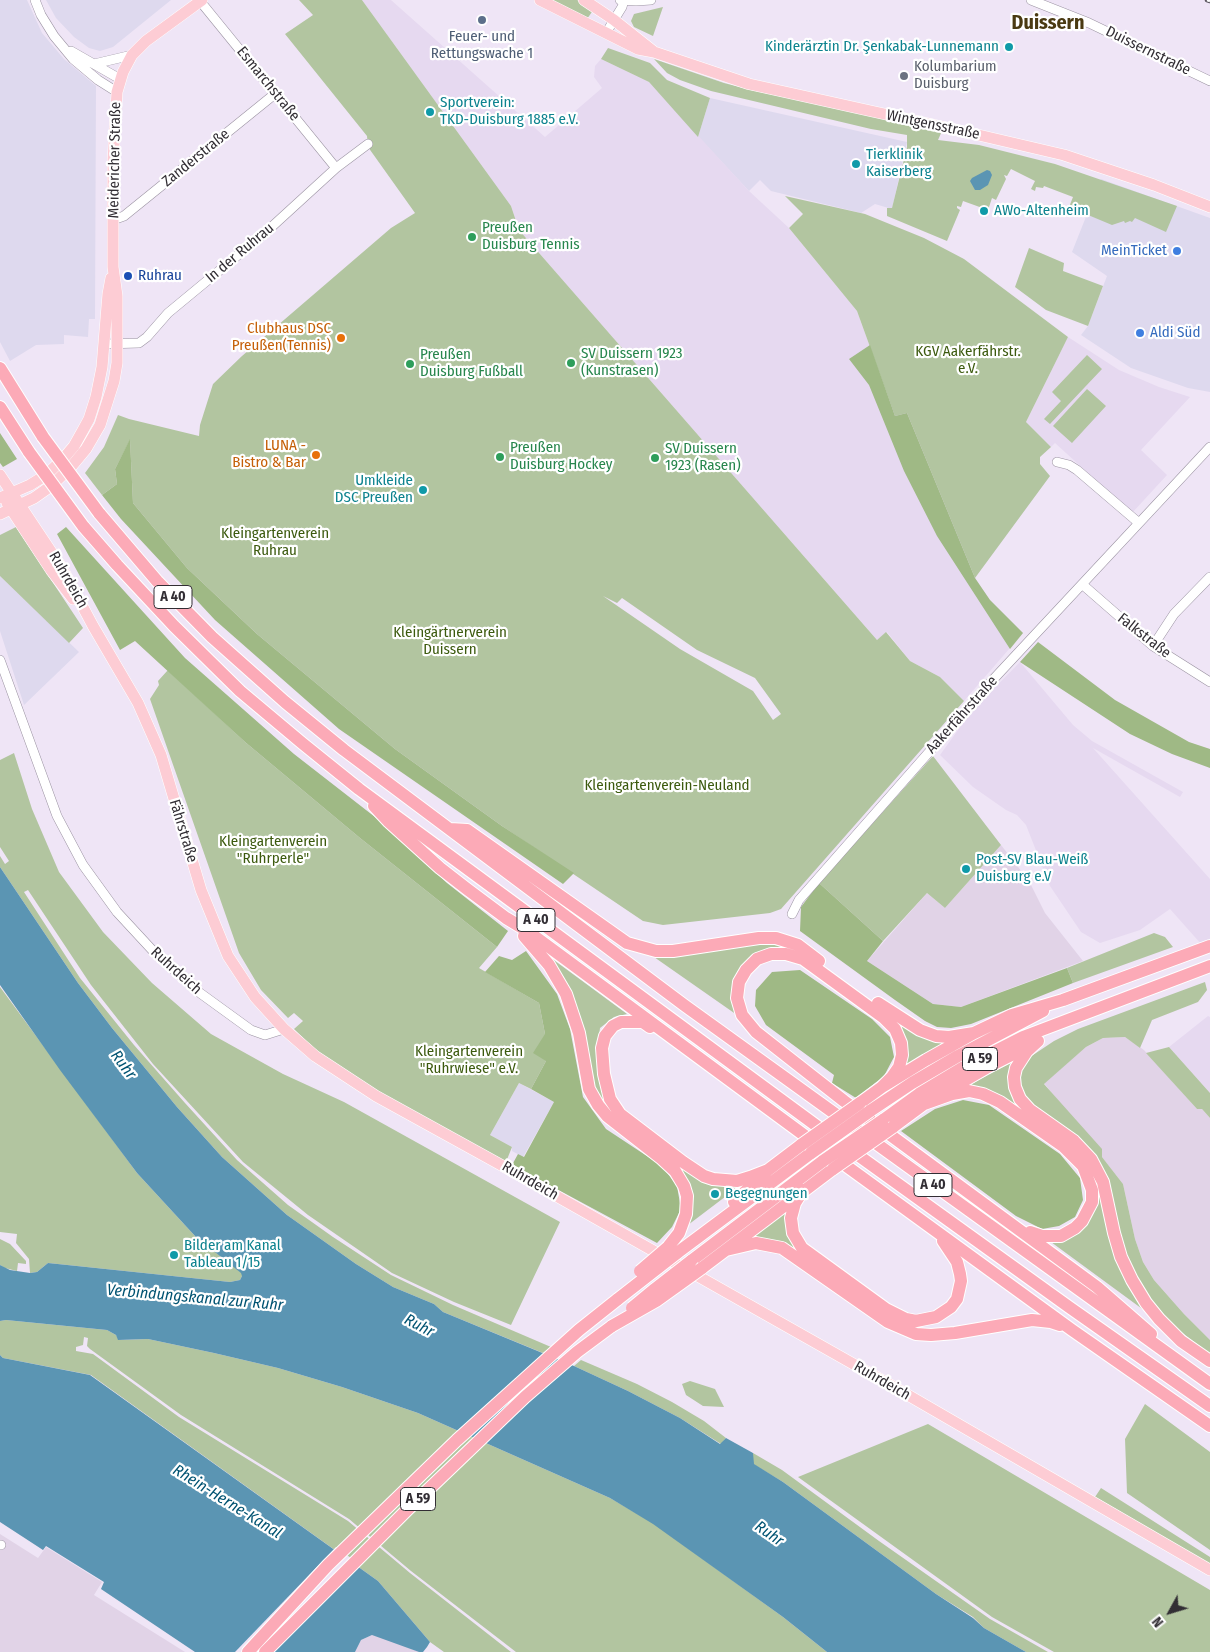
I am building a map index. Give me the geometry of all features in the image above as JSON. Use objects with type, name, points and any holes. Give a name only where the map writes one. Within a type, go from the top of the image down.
[{"type":"highway","name":"A 40","points":[[0,368],[43,437],[99,512],[158,581],[234,657],[321,732],[684,1005],[1210,1384]]},
{"type":"highway","name":"A 40","points":[[0,407],[29,452],[84,526],[117,566],[240,691],[359,789],[713,1051],[1060,1302],[1210,1406]]},
{"type":"highway","points":[[359,789],[388,821],[440,868],[506,918],[526,930],[933,1230],[1210,1426]]},
{"type":"highway","points":[[449,829],[467,830],[627,942],[656,951],[673,951],[759,938],[776,938],[798,945],[888,1010],[920,1030],[936,1036],[950,1037],[974,1033]]},
{"type":"highway","points":[[506,918],[549,965],[566,994],[579,1033],[589,1089],[598,1105],[607,1116],[669,1165],[684,1186],[687,1200],[686,1214],[673,1250]]},
{"type":"highway","name":"A 59","points":[[248,1652],[328,1565],[457,1440],[579,1330],[618,1299],[673,1250],[708,1229],[806,1149],[865,1107],[1063,1000],[1210,946]]},
{"type":"highway","points":[[865,1107],[899,1068],[902,1055],[901,1043],[895,1030],[884,1018],[803,959],[786,954],[771,954],[758,959],[746,970],[739,982],[737,998],[742,1015],[756,1032],[844,1101],[1097,1287],[1164,1345],[1183,1366]]},
{"type":"highway","name":"A 59","points":[[265,1652],[408,1509],[518,1404],[577,1352],[612,1326],[656,1301],[697,1264],[828,1165],[888,1123],[919,1094],[964,1067],[1023,1038],[1210,966]]},
{"type":"highway","points":[[882,1087],[974,1033],[1012,1014],[1063,1000]]},
{"type":"highway","points":[[684,1005],[753,1050],[844,1101]]},
{"type":"highway","points":[[888,1123],[1085,1014]]},
{"type":"highway","points":[[688,1051],[643,1022],[621,1022],[613,1026],[605,1036],[602,1048],[602,1063],[606,1089],[620,1114],[683,1162],[704,1176],[713,1179],[737,1181],[750,1178],[806,1149]]},
{"type":"highway","points":[[1038,1041],[1026,1051],[1016,1068],[1014,1076],[1015,1087],[1020,1099],[1030,1110],[1074,1141],[1091,1159],[1103,1182],[1121,1257],[1132,1280],[1146,1303],[1181,1341],[1210,1361]]},
{"type":"highway","points":[[924,1104],[952,1094],[969,1092],[983,1094],[1000,1102],[1063,1146],[1083,1166],[1092,1190],[1092,1202],[1085,1217],[1076,1228],[1061,1236],[1042,1236],[1012,1223]]},
{"type":"highway","points":[[697,1264],[726,1250],[803,1190],[828,1165]]},
{"type":"highway","points":[[708,1229],[768,1170]]},
{"type":"highway","points":[[803,1190],[795,1203],[791,1218],[794,1233],[802,1248],[886,1309],[906,1319],[916,1321],[936,1317],[951,1307],[957,1299],[961,1280],[957,1262],[950,1249],[933,1230]]},
{"type":"highway","points":[[726,1250],[756,1243],[782,1248],[888,1322],[916,1334],[955,1333],[1032,1320],[1050,1322],[1072,1330]]},
{"type":"main road","name":"Wintgensstraße","points":[[540,0],[610,27]]},
{"type":"main road","name":"Wintgensstraße","points":[[584,0],[610,27],[638,49],[654,52],[749,84],[970,132],[1064,155],[1154,185],[1210,207]]},
{"type":"main road","name":"Meidericher Straße","points":[[10,509],[51,486],[86,449],[100,425],[114,381],[118,344],[117,296],[113,267],[113,161],[117,92],[120,79],[132,55],[146,41],[201,1]]},
{"type":"main road","name":"Meidericher Straße","points":[[4,495],[46,475],[74,446],[89,418],[96,397],[105,344],[108,294],[113,267]]},
{"type":"main road","name":"Ruhrdeich","points":[[0,475],[4,495],[10,509],[62,568],[93,626]]},
{"type":"main road","name":"Fährstraße","points":[[93,626],[138,703],[160,755],[201,890],[228,956],[255,998],[284,1029]]},
{"type":"main road","name":"Ruhrdeich","points":[[284,1029],[315,1056],[376,1096],[885,1382],[1210,1570]]},
{"type":"street","points":[[35,0],[41,15],[74,59],[88,72],[117,92]]},
{"type":"street","points":[[619,0],[651,0]]},
{"type":"street","points":[[610,27],[624,0]]},
{"type":"street","name":"Duissernstraße","points":[[1031,0],[1090,22],[1210,81]]},
{"type":"street","name":"Esmarchstraße","points":[[201,1],[336,168]]},
{"type":"street","points":[[61,44],[120,79]]},
{"type":"street","points":[[94,64],[132,55]]},
{"type":"street","name":"Zanderstraße","points":[[113,220],[124,216],[276,93]]},
{"type":"street","name":"In der Ruhrau","points":[[105,344],[139,343],[168,313],[266,232],[336,168],[368,144]]},
{"type":"street","name":"Aakerfährstraße","points":[[792,914],[799,900],[988,685],[1210,447]]},
{"type":"street","points":[[1056,462],[1069,465],[1077,470],[1139,523]]},
{"type":"street","points":[[1153,646],[1174,614],[1210,577]]},
{"type":"street","name":"Falkstraße","points":[[1083,585],[1153,646],[1210,682]]},
{"type":"street","name":"Ruhrdeich","points":[[0,660],[57,816],[83,865],[117,912],[160,958],[200,993],[251,1030],[265,1035],[284,1029]]},
{"type":"shaded area","points":[[0,0],[27,0],[42,33],[64,59],[96,86],[95,319],[89,319],[88,337],[64,335],[64,344],[36,345],[10,361],[0,342]]},
{"type":"shaded area","points":[[46,0],[171,0],[113,47],[100,51],[89,48],[74,37],[56,18]]},
{"type":"shaded area","points":[[362,0],[391,0],[545,137],[602,88],[594,77],[595,66],[601,59],[649,82],[749,191],[789,228],[857,311],[890,402],[907,413],[975,578],[990,600],[1023,633],[964,701],[940,677],[910,661],[887,632],[877,640],[519,230],[511,206]]},
{"type":"shaded area","points":[[710,98],[907,142],[892,209],[875,204],[861,213],[771,191],[760,180],[749,191],[698,137]]},
{"type":"shaded area","points":[[1101,179],[1210,218],[1210,392],[1188,388],[1131,368],[1081,335],[1088,326],[1107,276],[1072,252]]},
{"type":"shaded area","points":[[1068,337],[1119,370],[1159,387],[1190,397],[1141,450],[1167,475],[1132,513],[1055,443],[1051,447],[1026,422]]},
{"type":"shaded area","points":[[0,576],[79,652],[24,705],[0,631]]},
{"type":"shaded area","points":[[1020,662],[1073,725],[1092,741],[1183,792],[1180,797],[1093,748],[1210,879],[1210,954],[1170,909],[1140,930],[1100,943],[1081,932],[1050,886],[1026,825],[1017,815],[1006,810],[973,787],[940,755],[971,712]]},
{"type":"shaded area","points":[[1001,845],[1029,881],[1045,913],[1083,961],[961,1007],[933,1004],[867,961],[927,893],[945,908]]},
{"type":"shaded area","points":[[1208,1016],[1210,1017],[1210,1093],[1169,1047]]},
{"type":"shaded area","points":[[1125,1037],[1144,1050],[1197,1109],[1202,1109],[1210,1118],[1210,1340],[1154,1280],[1143,1262],[1135,1239],[1123,1184],[1044,1083],[1086,1047],[1103,1038]]},
{"type":"shaded area","points":[[519,1083],[554,1102],[523,1157],[512,1151],[512,1147],[490,1135]]},
{"type":"shaded area","points":[[0,1534],[38,1558],[46,1547],[102,1582],[94,1595],[185,1652],[0,1652]]},
{"type":"shaded area","points":[[377,1635],[419,1652],[355,1652],[361,1640]]},
{"type":"green space","points":[[299,0],[362,0],[511,206],[519,230],[877,640],[886,632],[910,661],[940,677],[964,701],[781,909],[770,913],[663,925],[643,921],[502,826],[395,749],[257,634],[187,568],[133,503],[130,440],[115,469],[117,484],[102,495],[85,473],[104,447],[118,415],[199,436],[200,425],[213,384],[242,356],[391,228],[415,213],[368,147],[367,136],[285,34],[313,15]],"holes":[[[603,596],[617,603],[622,598],[697,650],[755,678],[781,714],[773,720],[753,691],[680,649]]]},
{"type":"green space","points":[[549,0],[577,0],[594,9],[587,19]]},
{"type":"green space","points":[[663,7],[653,36],[634,27],[631,21],[634,14]]},
{"type":"green space","points":[[608,48],[650,63],[667,80],[710,98],[698,137],[649,82],[601,59]]},
{"type":"green space","points":[[654,59],[724,83],[751,90],[942,131],[938,140],[979,145],[1055,164],[1177,206],[1166,232],[1135,218],[1132,222],[1125,223],[1124,221],[1112,225],[1069,207],[1073,197],[1044,186],[1043,188],[1036,187],[1035,191],[1031,189],[1035,181],[1011,169],[1007,176],[1004,175],[1006,179],[996,200],[992,198],[988,210],[963,201],[961,207],[957,206],[960,210],[947,241],[887,216],[887,208],[892,208],[907,147],[907,135],[871,129],[711,91],[680,80],[667,73]]},
{"type":"green space","name":"KGV Aakerfährstr. e.V.","points":[[785,196],[865,214],[924,238],[964,259],[1068,337],[1026,422],[1051,447],[1040,457],[1040,464],[1050,476],[975,578],[907,413],[895,416],[857,311],[789,228],[803,214]]},
{"type":"green space","points":[[1029,248],[1064,263],[1063,271],[1103,286],[1088,326],[1046,310],[1015,287]]},
{"type":"green space","points":[[870,345],[895,416],[907,413],[975,578],[990,600],[1023,633],[1010,649],[937,536],[904,471],[869,385],[849,359]]},
{"type":"green space","points":[[1087,355],[1102,369],[1050,424],[1044,419],[1061,401],[1052,392]]},
{"type":"green space","points":[[1087,389],[1106,406],[1072,443],[1053,426]]},
{"type":"green space","points":[[0,433],[17,459],[3,467],[0,463]]},
{"type":"green space","points":[[130,439],[133,503],[187,568],[257,634],[395,749],[502,826],[574,873],[563,884],[339,729],[215,620],[121,519],[102,495],[117,484],[115,469]]},
{"type":"green space","points":[[16,527],[83,628],[69,643],[0,576],[0,535]]},
{"type":"green space","points":[[66,527],[185,658],[294,754],[384,824],[447,883],[508,931],[497,947],[360,838],[245,742],[135,641],[120,650],[57,534]]},
{"type":"green space","points":[[1038,642],[1115,700],[1189,742],[1210,749],[1210,768],[1172,754],[1130,734],[1020,662]]},
{"type":"green space","points":[[168,670],[245,742],[360,838],[497,947],[479,968],[539,1003],[545,1034],[546,1061],[531,1089],[519,1083],[490,1135],[512,1147],[506,1162],[380,1093],[318,1052],[294,1029],[303,1021],[294,1013],[288,1018],[261,990],[239,953],[150,699],[159,685],[158,681]]},
{"type":"green space","points":[[14,753],[32,809],[59,872],[103,932],[152,983],[211,1034],[283,1074],[344,1102],[560,1222],[511,1325],[454,1302],[392,1273],[308,1215],[243,1162],[153,1064],[91,985],[28,890],[24,892],[80,978],[134,1045],[185,1103],[237,1160],[288,1205],[333,1237],[391,1275],[453,1305],[551,1347],[543,1353],[443,1312],[434,1304],[393,1287],[356,1264],[287,1215],[222,1157],[177,1107],[112,1028],[78,983],[0,867],[0,856],[5,864],[9,861],[0,847],[0,760]]},
{"type":"green space","points":[[933,756],[1001,845],[945,908],[927,893],[883,941],[819,883]]},
{"type":"green space","points":[[819,883],[883,941],[867,961],[933,1004],[961,1007],[1067,968],[1073,983],[971,1024],[951,1028],[937,1027],[895,1000],[800,931],[801,907]]},
{"type":"green space","points":[[1154,933],[1165,937],[1173,947],[1073,983],[1067,968]]},
{"type":"green space","points":[[758,943],[782,946],[770,949],[747,960],[736,974],[737,1015],[654,957]]},
{"type":"green space","points":[[526,951],[557,994],[570,1029],[583,1097],[606,1129],[662,1166],[677,1186],[681,1209],[672,1227],[657,1243],[512,1165],[518,1154],[524,1157],[554,1102],[531,1089],[546,1061],[533,1053],[545,1034],[539,1003],[485,972],[499,956],[512,960]]},
{"type":"green space","points":[[547,955],[627,1014],[614,1017],[600,1028],[597,1050],[620,1119],[607,1111],[597,1095]]},
{"type":"green space","points":[[800,970],[872,1019],[890,1037],[894,1057],[884,1076],[856,1098],[832,1083],[834,1075],[766,1025],[755,1006],[756,990],[772,972]]},
{"type":"green space","points":[[1205,982],[1207,990],[1198,1002],[1152,1020],[1140,1048],[1125,1037],[1103,1038],[1086,1047],[1044,1084],[1102,1149],[1102,1157],[1123,1184],[1135,1239],[1143,1262],[1154,1280],[1210,1340],[1210,1354],[1172,1325],[1151,1300],[1136,1277],[1126,1256],[1119,1232],[1109,1181],[1096,1155],[1077,1136],[1034,1105],[1020,1086],[1019,1077],[1021,1070],[1030,1057],[1054,1041],[1078,1029]]},
{"type":"green space","points":[[0,987],[137,1173],[195,1236],[242,1273],[240,1280],[230,1282],[48,1263],[37,1272],[30,1273],[29,1259],[16,1243],[17,1234],[0,1232]]},
{"type":"green space","points":[[898,1021],[949,1042],[903,1069],[895,1024]]},
{"type":"green space","points":[[1169,1047],[1210,1093],[1210,1118],[1202,1109],[1197,1109],[1146,1053]]},
{"type":"green space","points":[[1012,1062],[1008,1078],[1011,1095],[1022,1111],[966,1087]]},
{"type":"green space","points":[[963,1100],[989,1105],[1060,1154],[1080,1178],[1083,1200],[1075,1217],[1059,1226],[1042,1229],[1016,1216],[901,1131],[935,1109]]},
{"type":"green space","points":[[680,1165],[738,1187],[688,1225],[677,1168]]},
{"type":"green space","points":[[1095,1174],[1109,1234],[1128,1286],[1145,1311],[1051,1242],[1070,1238],[1095,1180]]},
{"type":"green space","points":[[788,1208],[805,1256],[749,1238]]},
{"type":"green space","points":[[0,1239],[10,1244],[26,1261],[26,1264],[18,1263],[17,1271],[0,1265]]},
{"type":"green space","points":[[0,1321],[107,1330],[116,1335],[119,1340],[148,1339],[214,1353],[278,1368],[418,1413],[610,1498],[653,1523],[783,1617],[827,1652],[516,1652],[411,1571],[349,1519],[181,1415],[90,1349],[87,1346],[88,1338],[84,1337],[83,1345],[76,1347],[76,1351],[93,1354],[179,1417],[348,1521],[410,1573],[511,1652],[444,1652],[430,1642],[378,1581],[91,1375],[3,1358],[0,1355]]},
{"type":"green space","points":[[581,1360],[637,1384],[672,1402],[704,1421],[726,1438],[721,1444],[680,1418],[574,1366]]},
{"type":"green space","points":[[690,1381],[715,1389],[724,1407],[703,1406],[686,1395],[682,1384]]},
{"type":"green space","points":[[1145,1404],[1210,1452],[1210,1550],[1127,1493],[1125,1439]]},
{"type":"green space","points":[[928,1424],[1210,1590],[1210,1652],[1054,1652],[992,1617],[798,1477]]},
{"type":"green space","points":[[753,1453],[782,1470],[990,1619],[1048,1652],[1026,1652],[984,1628],[973,1617],[936,1594],[783,1482],[753,1464]]},
{"type":"green space","points":[[1101,1488],[1210,1557],[1210,1564],[1095,1497]]},
{"type":"water","points":[[987,170],[992,175],[988,185],[980,190],[975,190],[970,181]]},
{"type":"water","points":[[0,867],[78,983],[112,1028],[177,1107],[222,1157],[287,1215],[356,1264],[393,1287],[434,1304],[443,1312],[574,1366],[628,1391],[680,1418],[720,1444],[726,1438],[753,1453],[754,1464],[783,1482],[936,1594],[973,1618],[984,1628],[1026,1652],[827,1652],[783,1617],[653,1524],[610,1498],[418,1413],[278,1368],[214,1353],[148,1339],[118,1340],[116,1335],[107,1330],[0,1321],[0,1265],[10,1270],[30,1273],[37,1272],[48,1263],[230,1282],[240,1280],[242,1276],[241,1273],[195,1236],[137,1173],[60,1070],[0,985]]},
{"type":"water","name":"Rhein-Herne-Kanal","points":[[0,1355],[3,1358],[90,1375],[378,1581],[430,1642],[427,1647],[423,1652],[419,1652],[372,1635],[361,1640],[355,1652],[195,1652],[101,1589],[104,1582],[46,1546],[43,1550],[0,1522]]},
{"type":"pier","points":[[336,1547],[359,1564],[274,1652],[235,1652]]},
{"type":"place","name":"Feuer- und Rettungswache 1","points":[[482,20]]},
{"type":"place","name":"Kinderärztin Dr. Şenkabak-Lunnemann","points":[[1009,47]]},
{"type":"place","name":"Kolumbarium Duisburg","points":[[904,76]]},
{"type":"place","name":"Sportverein: TKD-Duisburg 1885 e.V.","points":[[430,112]]},
{"type":"place","name":"Tierklinik Kaiserberg","points":[[856,164]]},
{"type":"place","name":"AWo-Altenheim","points":[[984,211]]},
{"type":"place","name":"Preußen Duisburg Tennis","points":[[472,237]]},
{"type":"place","name":"MeinTicket","points":[[1177,251]]},
{"type":"place","name":"Ruhrau","points":[[128,276]]},
{"type":"place","name":"Aldi Süd","points":[[1140,333]]},
{"type":"place","name":"Clubhaus DSC Preußen(Tennis)","points":[[341,338]]},
{"type":"place","name":"SV Duissern 1923 (Kunstrasen)","points":[[571,363]]},
{"type":"place","name":"Preußen Duisburg Fußball","points":[[410,364]]},
{"type":"place","name":"LUNA - Bistro & Bar","points":[[316,455]]},
{"type":"place","name":"Preußen Duisburg Hockey","points":[[500,457]]},
{"type":"place","name":"SV Duissern 1923 (Rasen)","points":[[655,458]]},
{"type":"place","name":"Umkleide DSC Preußen","points":[[423,490]]},
{"type":"place","name":"Post-SV Blau-Weiß Duisburg e.V","points":[[966,869]]},
{"type":"place","name":"Begegnungen","points":[[715,1194]]},
{"type":"place","name":"Bilder am Kanal Tableau 1/15","points":[[174,1255]]},
{"type":"district","name":"Duissern","points":[[1048,23]]},
{"type":"park label","name":"Kleingartenverein Ruhrau","points":[[275,542]]},
{"type":"park label","name":"Kleingärtnerverein Duissern","points":[[450,642]]},
{"type":"park label","name":"Kleingartenverein-Neuland","points":[[667,786]]},
{"type":"park label","name":"Kleingartenverein \"Ruhrperle\"","points":[[273,850]]},
{"type":"park label","name":"Kleingartenverein \"Ruhrwiese\" e.V.","points":[[469,1060]]},
{"type":"water label","name":"Ruhr","points":[[123,1065]]},
{"type":"water label","name":"Verbindungskanal zur Ruhr","points":[[195,1298]]},
{"type":"water label","name":"Ruhr","points":[[419,1326]]},
{"type":"water label","name":"Ruhr","points":[[769,1534]]}]
